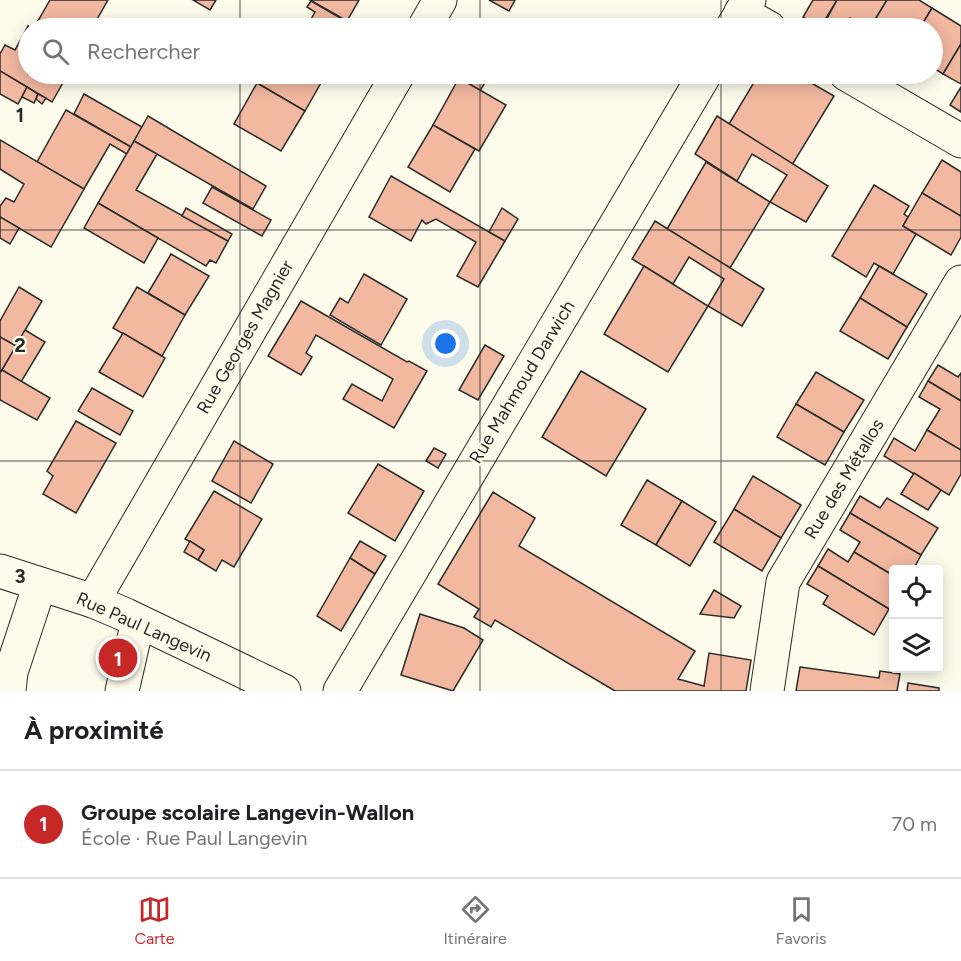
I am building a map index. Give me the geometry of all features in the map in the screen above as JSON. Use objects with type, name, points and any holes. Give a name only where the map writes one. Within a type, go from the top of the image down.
[{"type":"street","points":[[430,18],[440,0]]},
{"type":"street","name":"Rue Georges Magnier","points":[[93,601],[392,84]]},
{"type":"street","name":"Rue Mahmoud Darwich","points":[[340,691],[699,84]]},
{"type":"street","points":[[863,84],[961,141]]},
{"type":"street","name":"Rue des Métallos","points":[[767,691],[783,582],[961,282]]},
{"type":"street","name":"Rue Paul Langevin","points":[[0,571],[93,601],[284,691]]},
{"type":"street","points":[[9,691],[11,672],[40,584]]},
{"type":"street","points":[[122,691],[138,621]]},
{"type":"building","points":[[50,0],[108,0],[98,18],[40,18]]},
{"type":"building","points":[[193,0],[216,0],[210,10]]},
{"type":"building","points":[[310,0],[359,0],[349,18],[342,18]]},
{"type":"building","points":[[489,0],[515,0],[509,11]]},
{"type":"building","points":[[813,0],[837,0],[826,18],[803,17]]},
{"type":"building","points":[[837,0],[887,0],[876,18],[827,18]]},
{"type":"building","points":[[887,0],[919,0],[932,8],[926,18],[876,18]]},
{"type":"building","points":[[311,1],[340,18],[312,18],[315,12],[307,7]]},
{"type":"building","points":[[932,8],[961,26],[961,44],[943,74],[943,18],[926,18]]},
{"type":"building","points":[[18,44],[18,82],[0,71],[0,54],[5,45],[15,50]]},
{"type":"building","points":[[961,44],[961,84],[943,74]]},
{"type":"building","points":[[0,71],[18,82],[18,84],[27,87],[18,104],[0,94]]},
{"type":"building","points":[[22,84],[62,84],[52,102]]},
{"type":"building","points":[[256,84],[305,111],[281,151],[234,124]]},
{"type":"building","points":[[259,84],[320,84],[305,111]]},
{"type":"building","points":[[456,84],[469,84],[506,105],[479,151],[433,125]]},
{"type":"building","points":[[468,84],[484,84],[480,91]]},
{"type":"building","points":[[753,84],[813,84],[834,96],[792,165],[729,124]]},
{"type":"building","points":[[27,87],[38,94],[34,103],[22,97]]},
{"type":"building","points":[[961,87],[961,112],[950,105]]},
{"type":"building","points":[[38,94],[46,98],[42,104],[36,99]]},
{"type":"building","points":[[84,94],[142,127],[131,147],[74,114]]},
{"type":"building","points":[[66,110],[131,147],[127,154],[110,144],[84,189],[37,162]]},
{"type":"building","points":[[148,116],[266,186],[253,209],[134,141]]},
{"type":"building","points":[[717,116],[828,186],[806,222],[770,202],[787,175],[752,154],[737,181],[695,154]]},
{"type":"building","points":[[433,125],[475,149],[450,192],[408,167]]},
{"type":"building","points":[[0,140],[84,189],[51,247],[0,217],[0,206],[6,198],[14,202],[24,184],[0,169]]},
{"type":"building","points":[[134,141],[157,154],[136,190],[228,241],[216,263],[210,260],[206,266],[98,203]]},
{"type":"building","points":[[942,160],[961,172],[961,216],[922,193]]},
{"type":"building","points":[[706,162],[770,202],[730,268],[667,229]]},
{"type":"building","points":[[391,176],[505,241],[478,287],[457,276],[476,242],[436,219],[426,224],[422,220],[411,241],[369,217]]},
{"type":"building","points":[[874,185],[909,206],[904,214],[908,217],[903,226],[916,234],[893,274],[874,263],[866,277],[832,256]]},
{"type":"building","points":[[212,187],[271,220],[262,236],[203,203]]},
{"type":"building","points":[[922,193],[961,216],[961,237],[951,255],[903,226]]},
{"type":"building","points":[[98,203],[158,238],[144,263],[84,228]]},
{"type":"building","points":[[186,208],[232,234],[228,241],[182,216]]},
{"type":"building","points":[[502,208],[518,219],[505,241],[489,232]]},
{"type":"building","points":[[0,217],[19,228],[10,244],[0,238]]},
{"type":"building","points":[[655,221],[764,289],[742,326],[708,306],[724,279],[689,257],[673,284],[632,259]]},
{"type":"building","points":[[171,254],[209,276],[185,315],[148,293]]},
{"type":"building","points":[[644,266],[708,306],[668,372],[604,334]]},
{"type":"building","points":[[879,266],[927,294],[907,327],[860,298]]},
{"type":"building","points":[[364,274],[407,299],[381,345],[330,315],[340,298],[348,303]]},
{"type":"building","points":[[19,287],[42,301],[16,346],[0,337],[0,321]]},
{"type":"building","points":[[137,287],[185,315],[162,356],[113,328]]},
{"type":"building","points":[[860,298],[907,327],[888,359],[840,331]]},
{"type":"building","points":[[301,301],[407,362],[427,371],[394,428],[343,399],[352,384],[382,401],[393,379],[316,335],[306,353],[312,357],[301,375],[268,356]]},
{"type":"building","points":[[25,330],[45,342],[21,382],[2,370]]},
{"type":"building","points":[[123,333],[165,358],[143,397],[99,372]]},
{"type":"building","points":[[0,337],[16,346],[0,373]]},
{"type":"building","points":[[485,345],[504,356],[478,400],[459,390]]},
{"type":"building","points":[[938,365],[958,377],[961,373],[961,401],[928,381]]},
{"type":"building","points":[[2,370],[50,398],[37,420],[0,400]]},
{"type":"building","points":[[581,371],[646,409],[606,476],[542,437]]},
{"type":"building","points":[[816,372],[864,400],[844,432],[796,404]]},
{"type":"building","points":[[928,381],[961,401],[961,450],[927,430],[940,409],[919,397]]},
{"type":"building","points":[[92,388],[133,411],[120,435],[78,411]]},
{"type":"building","points":[[796,404],[844,432],[825,465],[777,437]]},
{"type":"building","points":[[76,421],[116,443],[76,513],[43,494],[53,476],[47,471]]},
{"type":"building","points":[[927,430],[961,450],[961,474],[949,495],[884,456],[894,438],[915,451]]},
{"type":"building","points":[[234,441],[273,464],[251,503],[212,481]]},
{"type":"building","points":[[434,448],[446,454],[438,468],[426,461]]},
{"type":"building","points":[[378,464],[424,491],[395,541],[348,513]]},
{"type":"building","points":[[914,473],[941,490],[928,510],[901,494]]},
{"type":"building","points":[[753,476],[801,505],[781,538],[734,509]]},
{"type":"building","points":[[647,480],[682,501],[656,545],[621,525]]},
{"type":"building","points":[[214,491],[262,519],[234,567],[222,560],[216,571],[198,560],[204,550],[185,539]]},
{"type":"building","points":[[493,492],[535,518],[519,546],[695,651],[678,679],[704,686],[709,653],[751,660],[746,691],[615,691],[495,620],[491,627],[474,617],[479,609],[438,584]]},
{"type":"building","points":[[860,496],[880,508],[887,498],[938,528],[921,555],[850,513]]},
{"type":"building","points":[[682,501],[716,522],[690,566],[656,545]]},
{"type":"building","points":[[734,509],[781,538],[762,571],[714,542]]},
{"type":"building","points":[[850,513],[921,555],[916,565],[889,565],[889,573],[854,552],[860,542],[840,530]]},
{"type":"building","points":[[190,541],[204,550],[198,560],[184,552]]},
{"type":"building","points":[[360,541],[386,556],[375,574],[350,558]]},
{"type":"building","points":[[828,549],[848,562],[854,552],[889,573],[889,609],[818,566]]},
{"type":"building","points":[[350,558],[375,574],[341,631],[317,616]]},
{"type":"building","points":[[818,566],[889,609],[874,635],[823,604],[828,596],[807,584]]},
{"type":"building","points":[[714,590],[741,606],[734,618],[700,614]]},
{"type":"building","points":[[420,614],[464,628],[483,640],[453,691],[401,675]]},
{"type":"building","points":[[800,667],[879,678],[880,671],[900,674],[897,691],[796,691]]},
{"type":"building","points":[[908,683],[939,688],[939,691],[907,691]]},
{"type":"place","name":"Groupe scolaire Langevin-Wallon","points":[[118,658]]}]
